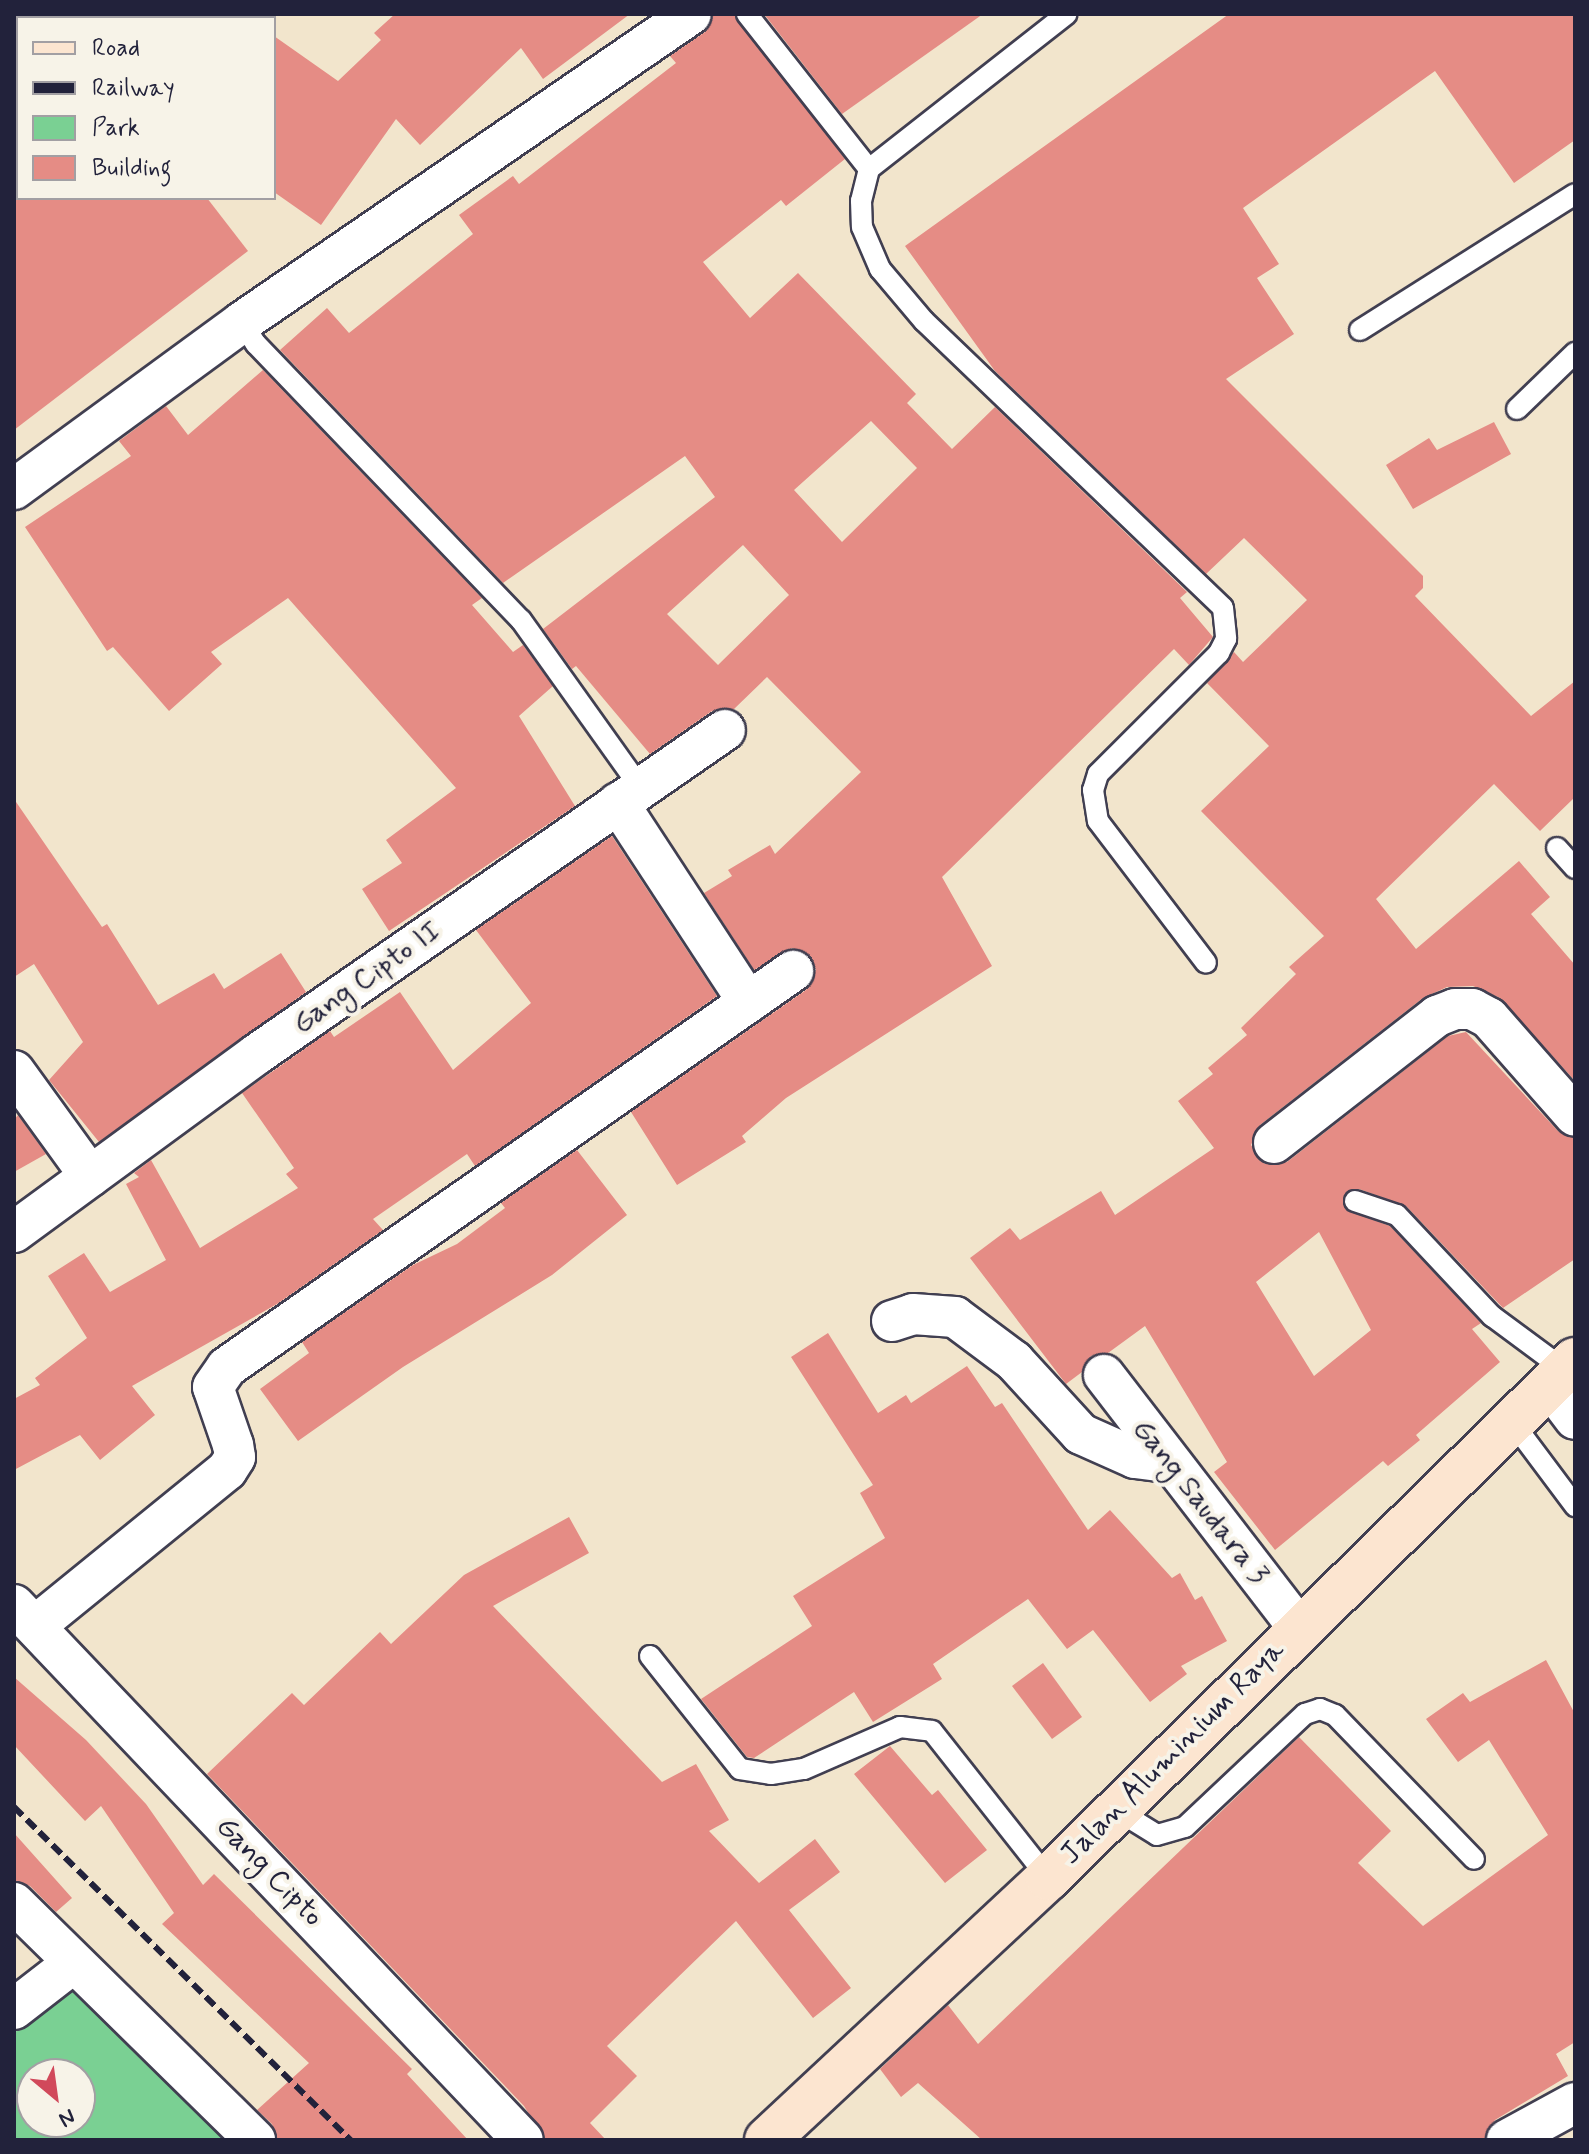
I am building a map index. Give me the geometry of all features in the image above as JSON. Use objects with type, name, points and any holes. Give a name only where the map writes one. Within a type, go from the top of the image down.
[{"type":"main road","name":"Jalan Aluminium Raya","points":[[767,2140],[1048,1878],[1298,1627],[1513,1423],[1566,1384]]},
{"type":"street","points":[[14,489],[242,322],[691,14]]},
{"type":"street","name":"Gang Cipto II","points":[[14,1232],[725,730]]},
{"type":"street","points":[[630,796],[748,1002]]},
{"type":"street","points":[[24,1616],[227,1470],[235,1457],[233,1445],[213,1387],[227,1367],[793,971]]},
{"type":"street","points":[[1274,1143],[1437,1016],[1455,1009],[1489,1018],[1575,1116]]},
{"type":"street","points":[[14,1071],[90,1176]]},
{"type":"street","points":[[892,1321],[913,1314],[955,1317],[1014,1361],[1081,1434],[1135,1458],[1166,1462]]},
{"type":"street","name":"Gang Saudara 3","points":[[1104,1375],[1166,1462],[1298,1627]]},
{"type":"street","name":"Gang Cipto","points":[[24,1616],[523,2140]]},
{"type":"street","points":[[14,1903],[72,1964],[255,2140]]},
{"type":"street","points":[[14,2009],[72,1964]]},
{"type":"street","points":[[1507,2140],[1575,2103]]},
{"type":"lane","points":[[747,14],[869,169]]},
{"type":"lane","points":[[1067,14],[869,169],[861,201],[862,227],[880,269],[924,321],[1223,608],[1226,639],[1219,653],[1098,774],[1093,790],[1098,821],[1206,963]]},
{"type":"lane","points":[[1360,330],[1575,194]]},
{"type":"lane","points":[[242,322],[256,344],[521,620],[630,796]]},
{"type":"lane","points":[[1517,409],[1575,353]]},
{"type":"lane","points":[[1557,848],[1575,868]]},
{"type":"lane","points":[[1355,1201],[1397,1215],[1492,1316],[1566,1384]]},
{"type":"lane","points":[[1513,1423],[1575,1506]]},
{"type":"lane","points":[[650,1656],[740,1769],[771,1774],[804,1769],[900,1727],[932,1731],[1048,1878]]},
{"type":"lane","points":[[1115,1809],[1157,1835],[1185,1827],[1305,1714],[1320,1709],[1335,1715],[1474,1859]]},
{"type":"green space","points":[[81,1982],[237,2140],[14,2140],[14,2033]]},
{"type":"building","points":[[395,14],[630,14],[543,79],[521,48],[420,145],[396,119],[321,225],[276,193],[276,37],[338,81],[381,40],[374,33]]},
{"type":"building","points":[[714,14],[734,14],[845,159],[786,206],[781,200],[703,262],[750,318],[798,273],[916,394],[907,403],[952,449],[995,407],[1187,592],[1180,598],[1213,637],[1189,665],[1174,649],[942,877],[992,966],[786,1098],[742,1136],[746,1142],[677,1185],[631,1112],[806,990],[816,970],[811,957],[792,948],[754,970],[704,893],[732,876],[728,870],[770,845],[775,854],[861,772],[767,677],[734,709],[712,711],[650,754],[576,666],[572,669],[543,629],[715,497],[685,456],[503,583],[280,350],[327,308],[349,333],[473,234],[459,215],[513,176],[519,184],[676,63],[670,56],[705,32]],"holes":[[[871,421],[917,468],[842,542],[794,490]],[[743,545],[789,595],[718,665],[667,614]]]},
{"type":"building","points":[[764,14],[983,14],[842,114]]},
{"type":"building","points":[[1229,14],[1575,14],[1575,140],[1514,183],[1435,71],[1243,208],[1279,264],[1257,278],[1294,334],[1226,379],[1423,576],[1423,588],[1415,596],[1531,716],[1575,681],[1575,797],[1540,831],[1494,784],[1376,899],[1416,949],[1519,861],[1550,897],[1531,914],[1575,965],[1575,1081],[1500,998],[1473,986],[1447,987],[1423,998],[1260,1125],[1251,1145],[1265,1164],[1287,1162],[1448,1036],[1466,1032],[1558,1131],[1575,1138],[1575,1259],[1503,1308],[1406,1206],[1359,1189],[1346,1192],[1346,1210],[1390,1226],[1481,1323],[1472,1329],[1500,1362],[1416,1435],[1420,1440],[1388,1466],[1383,1461],[1275,1550],[1214,1472],[1227,1462],[1145,1326],[1108,1353],[1091,1356],[1082,1372],[1066,1384],[970,1258],[1010,1228],[1020,1240],[1101,1191],[1115,1215],[1214,1148],[1178,1101],[1213,1074],[1208,1068],[1247,1035],[1241,1028],[1296,974],[1289,967],[1324,936],[1201,811],[1269,746],[1207,683],[1234,652],[1243,662],[1307,600],[1244,538],[1206,574],[995,371],[905,246]],"holes":[[[1319,1232],[1371,1330],[1314,1376],[1256,1282]]]},
{"type":"building","points":[[14,198],[209,200],[248,251],[14,430]]},
{"type":"building","points":[[263,370],[482,598],[472,605],[513,652],[523,645],[553,686],[519,716],[575,806],[389,931],[362,889],[402,863],[386,840],[456,788],[288,598],[211,652],[222,664],[169,711],[113,647],[107,651],[25,527],[131,456],[119,441],[166,406],[188,435]]},
{"type":"building","points":[[1494,422],[1511,454],[1413,509],[1386,465],[1429,438],[1437,450]]},
{"type":"building","points":[[14,799],[102,927],[107,924],[158,1005],[214,973],[224,989],[281,953],[306,992],[99,1142],[49,1080],[83,1042],[34,964],[14,977]]},
{"type":"building","points":[[612,836],[717,996],[475,1166],[467,1154],[373,1219],[383,1230],[277,1304],[132,1386],[155,1415],[100,1460],[80,1435],[14,1470],[14,1399],[40,1385],[35,1378],[87,1338],[48,1276],[84,1253],[110,1292],[166,1260],[126,1184],[139,1177],[134,1173],[151,1160],[200,1248],[298,1188],[286,1174],[294,1168],[242,1093],[330,1031],[334,1037],[400,992],[453,1070],[531,1003],[476,930]]},
{"type":"building","points":[[18,1115],[46,1154],[14,1172],[14,1120]]},
{"type":"building","points":[[577,1150],[627,1215],[552,1275],[403,1367],[298,1441],[260,1389],[309,1353],[302,1342],[413,1265],[457,1244],[505,1208],[501,1203]]},
{"type":"building","points":[[828,1333],[878,1413],[906,1395],[911,1403],[967,1366],[995,1407],[1002,1403],[1088,1530],[1110,1510],[1172,1578],[1180,1573],[1195,1600],[1202,1596],[1227,1641],[1181,1666],[1187,1674],[1150,1702],[1093,1630],[1067,1649],[1028,1599],[933,1664],[942,1679],[873,1722],[854,1692],[754,1758],[747,1757],[701,1699],[812,1626],[793,1596],[885,1538],[860,1493],[873,1485],[791,1357]]},
{"type":"building","points":[[569,1517],[589,1553],[493,1606],[662,1782],[696,1764],[729,1820],[709,1831],[759,1883],[815,1839],[840,1872],[789,1910],[851,1988],[813,2018],[736,1921],[607,2046],[637,2076],[590,2123],[606,2140],[545,2140],[524,2106],[207,1774],[292,1693],[304,1705],[380,1632],[391,1644],[464,1575]]},
{"type":"building","points":[[1546,1660],[1575,1714],[1575,2042],[1556,2054],[1568,2076],[1495,2120],[1484,2140],[982,2140],[918,2083],[901,2097],[880,2069],[948,2005],[978,2044],[1299,1737],[1391,1831],[1358,1863],[1423,1926],[1548,1835],[1489,1740],[1458,1762],[1426,1719],[1463,1693],[1470,1702]]},
{"type":"building","points":[[1043,1663],[1082,1717],[1052,1739],[1012,1686]]},
{"type":"building","points":[[14,1677],[86,1740],[146,1804],[203,1885],[214,1874],[412,2069],[407,2074],[468,2140],[277,2140],[272,2124],[257,2110],[309,2063],[162,1924],[174,1913],[101,1806],[85,1821],[14,1745]]},
{"type":"building","points":[[890,1746],[932,1795],[938,1790],[987,1850],[945,1883],[854,1774]]},
{"type":"building","points":[[14,1833],[72,1898],[56,1912],[30,1886],[14,1881]]},
{"type":"railway","points":[[14,1807],[351,2140]]}]
